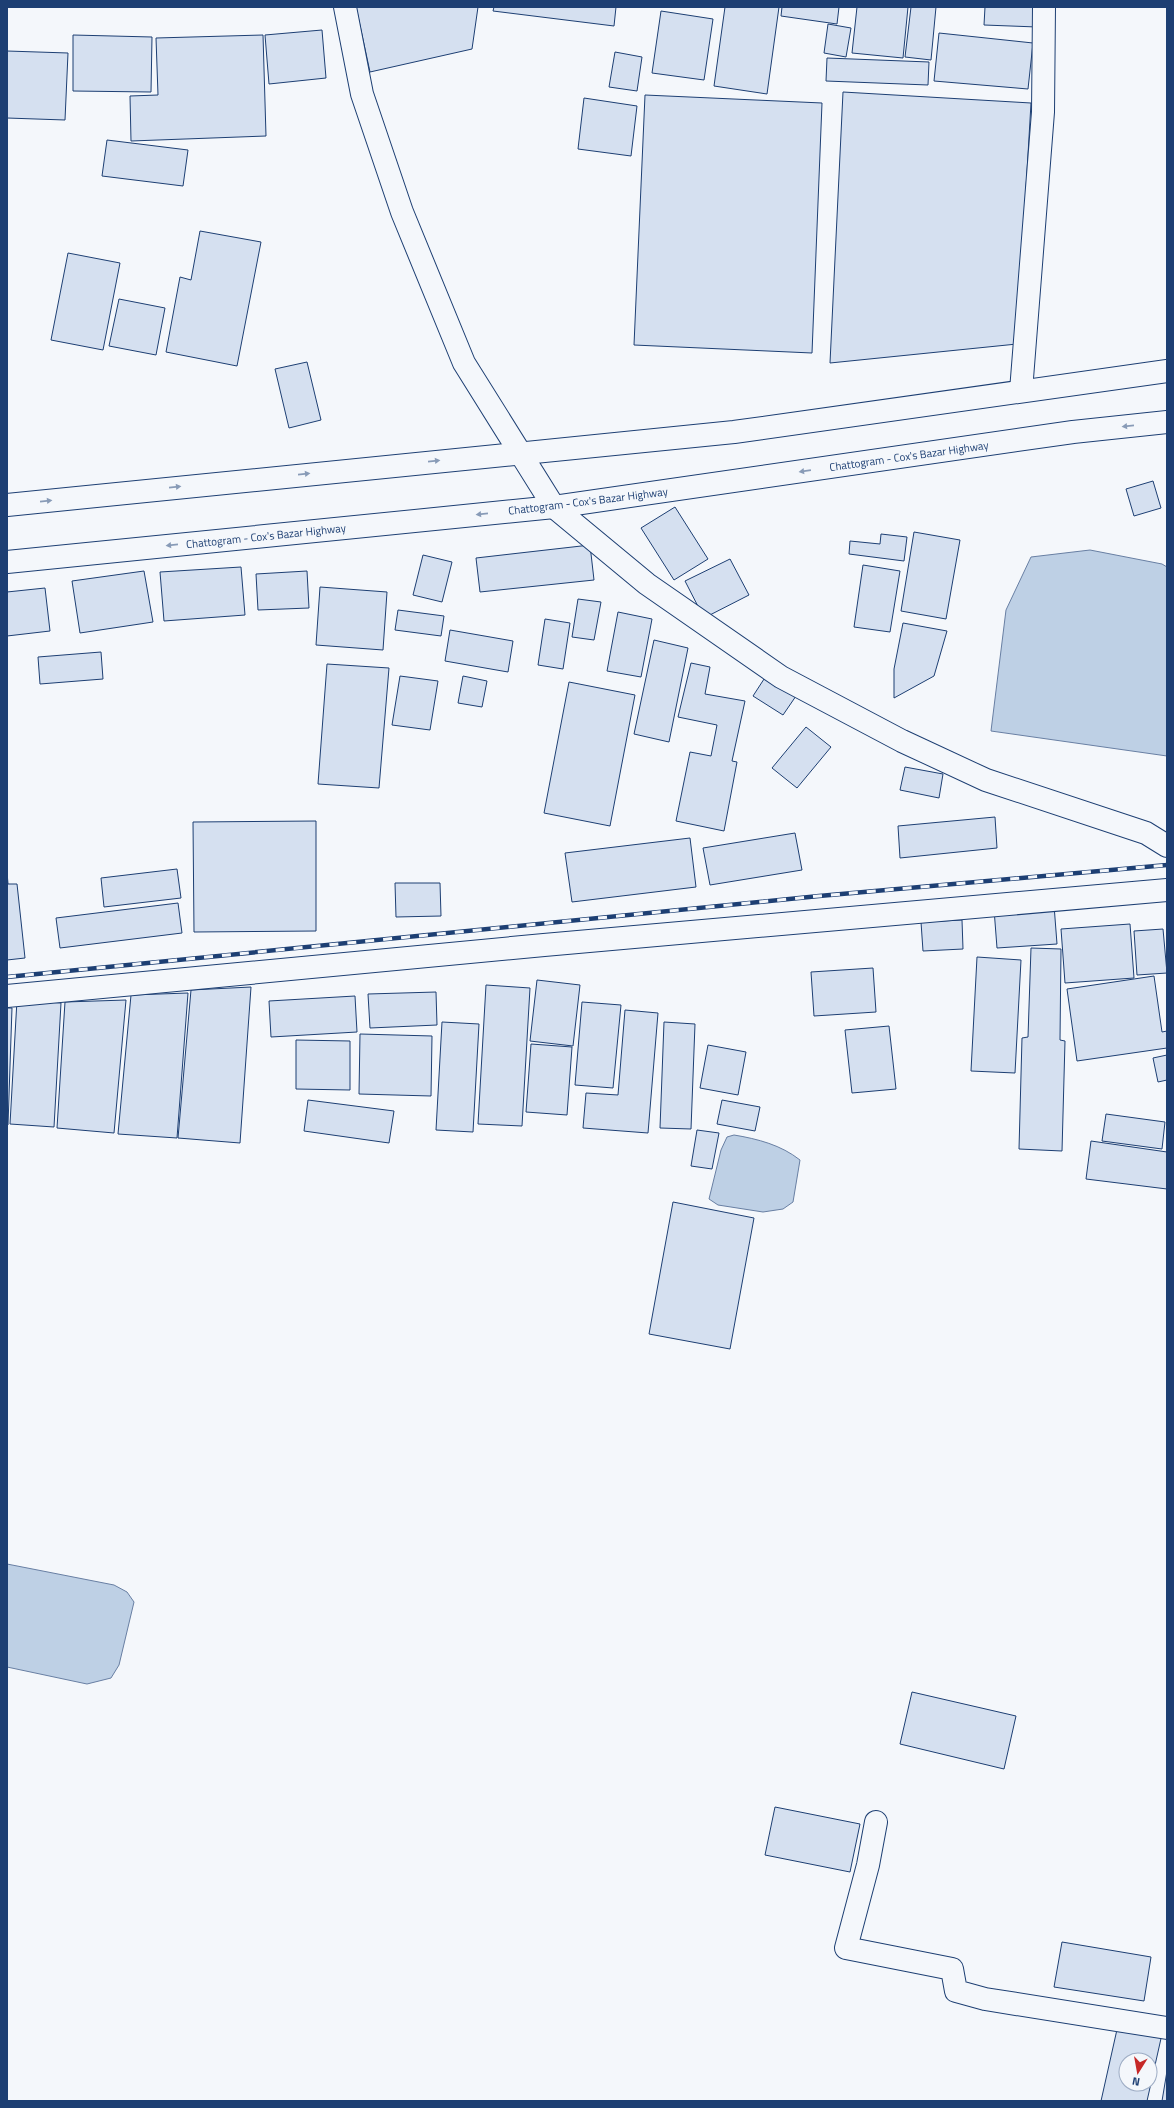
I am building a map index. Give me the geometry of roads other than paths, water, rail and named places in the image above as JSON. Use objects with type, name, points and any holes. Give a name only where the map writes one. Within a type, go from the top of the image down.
[{"type":"main road","points":[[345,7],[362,94],[402,212],[464,363],[554,507],[647,584],[781,677],[902,742],[986,780],[1146,833],[1167,846]]},
{"type":"main road","points":[[1021,391],[1043,112],[1044,7]]},
{"type":"main road","points":[[7,505],[734,432],[1167,371]]},
{"type":"main road","name":"Chattogram - Cox's Bazar Highway","points":[[7,562],[554,507],[1073,432],[1167,422]]},
{"type":"main road","points":[[7,996],[528,946],[1167,890]]},
{"type":"main road","points":[[876,1822],[868,1866],[846,1948],[952,1969],[956,1991],[985,1999],[1167,2028]]},
{"type":"water","points":[[1090,550],[1162,564],[1167,567],[1167,756],[991,731],[1006,610],[1031,557]]},
{"type":"water","points":[[734,1135],[769,1143],[785,1150],[800,1160],[793,1202],[783,1209],[763,1212],[718,1205],[709,1199],[721,1150],[727,1137]]},
{"type":"water","points":[[7,1564],[114,1585],[127,1592],[134,1602],[119,1665],[111,1678],[87,1684],[7,1667]]},
{"type":"railway","points":[[7,977],[819,896],[1167,865]]}]
